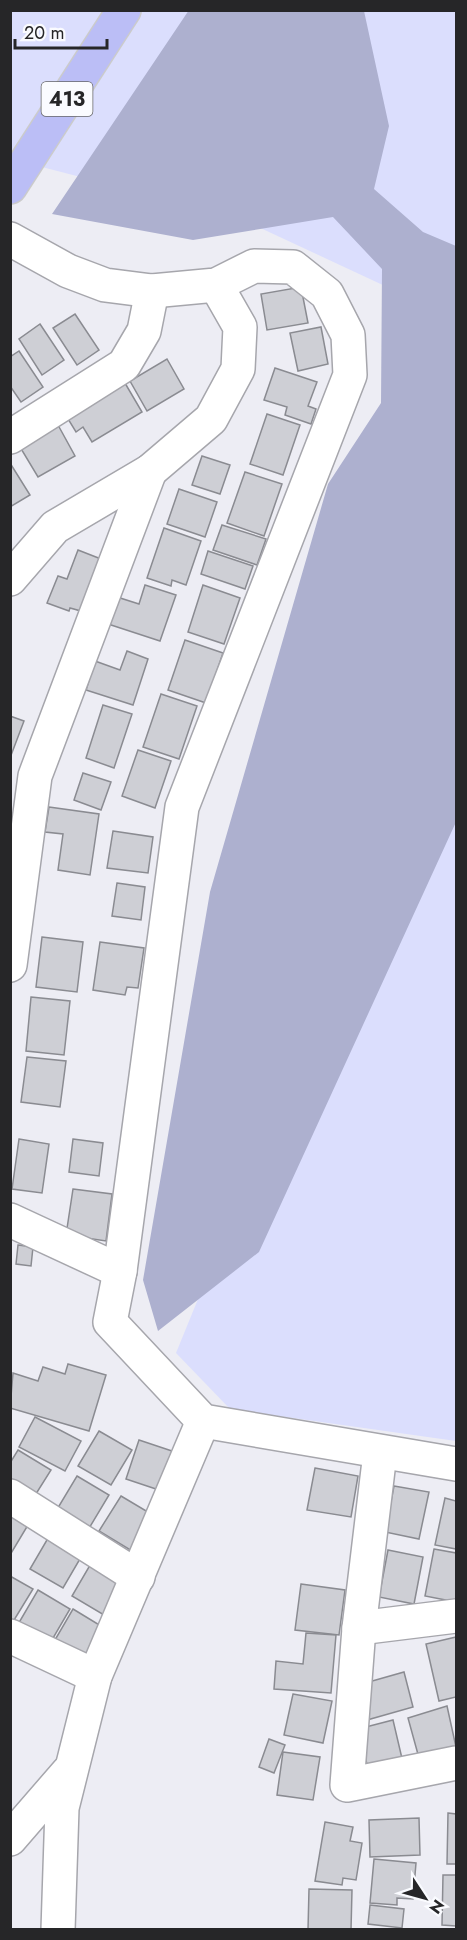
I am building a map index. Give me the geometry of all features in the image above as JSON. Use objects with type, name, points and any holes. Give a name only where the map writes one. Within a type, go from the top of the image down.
[{"type":"highway","name":"413","points":[[10,187],[124,10]]},
{"type":"street","points":[[10,239],[68,271],[105,285],[152,291],[216,285],[254,266],[293,267],[327,294],[348,336],[350,375],[182,807],[120,1271],[110,1322],[203,1420],[380,1453],[456,1464]]},
{"type":"street","points":[[10,579],[55,527],[150,471],[211,419],[238,369],[240,327],[216,285]]},
{"type":"street","points":[[10,437],[124,365],[144,331],[152,291]]},
{"type":"street","points":[[10,964],[35,776],[150,471]]},
{"type":"street","points":[[10,1220],[120,1271]]},
{"type":"street","points":[[58,1929],[62,1808],[96,1676],[203,1420]]},
{"type":"street","points":[[380,1453],[359,1628],[347,1785],[456,1762]]},
{"type":"street","points":[[10,1496],[138,1577]]},
{"type":"street","points":[[359,1628],[456,1616]]},
{"type":"street","points":[[10,1636],[96,1676]]},
{"type":"street","points":[[10,1839],[73,1766]]},
{"type":"shaded area","points":[[189,10],[364,11],[389,126],[374,189],[423,232],[456,246],[456,822],[259,1252],[158,1331],[143,1280],[210,892],[328,484],[381,403],[382,269],[333,217],[193,240],[52,214]]},
{"type":"shaded area","points":[[10,11],[456,11],[456,545],[430,307],[239,218],[11,159]]},
{"type":"shaded area","points":[[456,716],[456,1441],[230,1409],[176,1353],[234,1211]]},
{"type":"building","points":[[301,287],[308,323],[267,330],[261,294]]},
{"type":"building","points":[[75,314],[99,350],[77,365],[53,328]]},
{"type":"building","points":[[40,324],[64,360],[42,375],[19,339]]},
{"type":"building","points":[[321,327],[328,364],[298,371],[290,333]]},
{"type":"building","points":[[19,351],[43,387],[21,402],[10,386],[10,357]]},
{"type":"building","points":[[167,359],[184,389],[147,411],[130,381]]},
{"type":"building","points":[[275,368],[317,382],[308,406],[316,409],[311,424],[285,415],[287,407],[264,400]]},
{"type":"building","points":[[122,378],[142,412],[92,442],[83,427],[76,432],[65,414]]},
{"type":"building","points":[[267,414],[300,425],[283,475],[250,464]]},
{"type":"building","points":[[58,425],[75,456],[38,477],[20,447]]},
{"type":"building","points":[[202,456],[230,465],[220,494],[192,485]]},
{"type":"building","points":[[10,463],[30,495],[10,507]]},
{"type":"building","points":[[245,472],[282,484],[264,536],[227,523]]},
{"type":"building","points":[[179,489],[217,502],[205,537],[167,524]]},
{"type":"building","points":[[222,525],[266,539],[257,565],[213,550]]},
{"type":"building","points":[[164,528],[201,541],[186,585],[172,580],[171,586],[147,578]]},
{"type":"building","points":[[78,550],[101,559],[81,611],[70,608],[69,611],[47,603],[58,576],[67,579]]},
{"type":"building","points":[[208,551],[253,566],[245,589],[201,574]]},
{"type":"building","points":[[145,585],[176,595],[160,641],[108,624],[117,597],[139,604]]},
{"type":"building","points":[[203,585],[240,598],[224,644],[188,632]]},
{"type":"building","points":[[185,640],[223,653],[206,703],[168,690]]},
{"type":"building","points":[[127,651],[148,659],[133,705],[86,690],[95,661],[120,670]]},
{"type":"building","points":[[161,694],[197,706],[179,759],[143,747]]},
{"type":"building","points":[[103,705],[132,714],[114,768],[86,758]]},
{"type":"building","points":[[10,716],[24,721],[10,758]]},
{"type":"building","points":[[138,750],[171,761],[155,808],[122,796]]},
{"type":"building","points":[[83,773],[111,782],[101,810],[74,800]]},
{"type":"building","points":[[49,807],[99,814],[90,875],[58,870],[63,834],[45,832]]},
{"type":"building","points":[[113,831],[153,837],[148,873],[107,868]]},
{"type":"building","points":[[117,883],[145,887],[141,920],[112,916]]},
{"type":"building","points":[[42,937],[83,942],[77,992],[36,987]]},
{"type":"building","points":[[100,942],[144,948],[138,988],[127,987],[125,995],[93,990]]},
{"type":"building","points":[[31,997],[70,1001],[64,1055],[26,1051]]},
{"type":"building","points":[[27,1057],[66,1061],[60,1107],[21,1102]]},
{"type":"building","points":[[19,1139],[49,1144],[42,1193],[12,1189]]},
{"type":"building","points":[[73,1139],[103,1143],[99,1176],[69,1172]]},
{"type":"building","points":[[73,1189],[112,1194],[106,1241],[66,1235]]},
{"type":"building","points":[[18,1245],[33,1247],[31,1266],[16,1264]]},
{"type":"building","points":[[68,1364],[106,1375],[89,1431],[10,1408],[13,1373],[38,1381],[43,1367],[65,1374]]},
{"type":"building","points":[[35,1417],[81,1441],[65,1471],[19,1447]]},
{"type":"building","points":[[99,1431],[132,1450],[111,1485],[78,1466]]},
{"type":"building","points":[[139,1440],[175,1452],[162,1491],[126,1479]]},
{"type":"building","points":[[18,1450],[51,1470],[29,1505],[10,1494],[10,1463]]},
{"type":"building","points":[[315,1468],[358,1476],[351,1517],[307,1510]]},
{"type":"building","points":[[77,1476],[109,1495],[88,1530],[56,1511]]},
{"type":"building","points":[[394,1486],[429,1492],[419,1539],[385,1532]]},
{"type":"building","points":[[121,1496],[153,1515],[132,1551],[99,1531]]},
{"type":"building","points":[[445,1498],[456,1501],[456,1549],[435,1545]]},
{"type":"building","points":[[10,1514],[28,1525],[10,1555]]},
{"type":"building","points":[[51,1533],[84,1552],[63,1588],[30,1569]]},
{"type":"building","points":[[434,1549],[456,1553],[456,1602],[425,1596]]},
{"type":"building","points":[[388,1550],[423,1557],[414,1604],[379,1597]]},
{"type":"building","points":[[93,1560],[126,1579],[104,1615],[72,1596]]},
{"type":"building","points":[[10,1576],[33,1589],[11,1625],[10,1624]]},
{"type":"building","points":[[301,1584],[345,1590],[339,1635],[295,1630]]},
{"type":"building","points":[[38,1590],[70,1609],[49,1645],[17,1626]]},
{"type":"building","points":[[73,1609],[106,1629],[85,1664],[52,1645]]},
{"type":"building","points":[[306,1633],[336,1635],[331,1693],[274,1689],[276,1661],[303,1664]]},
{"type":"building","points":[[456,1637],[456,1697],[439,1701],[426,1644]]},
{"type":"building","points":[[404,1672],[413,1707],[367,1720],[358,1685]]},
{"type":"building","points":[[293,1694],[332,1701],[323,1743],[284,1735]]},
{"type":"building","points":[[447,1706],[456,1747],[419,1758],[408,1718]]},
{"type":"building","points":[[393,1720],[404,1767],[370,1776],[358,1729]]},
{"type":"building","points":[[269,1739],[285,1745],[274,1773],[259,1767]]},
{"type":"building","points":[[283,1752],[320,1757],[313,1800],[277,1795]]},
{"type":"building","points":[[448,1813],[456,1814],[456,1864],[447,1864]]},
{"type":"building","points":[[419,1818],[420,1855],[370,1857],[369,1820]]},
{"type":"building","points":[[325,1822],[353,1827],[350,1841],[362,1843],[356,1880],[343,1878],[342,1885],[315,1881]]},
{"type":"building","points":[[374,1859],[416,1863],[413,1899],[397,1898],[397,1905],[370,1903]]},
{"type":"building","points":[[443,1875],[456,1875],[456,1926],[442,1925]]},
{"type":"building","points":[[309,1889],[352,1890],[351,1930],[308,1930]]},
{"type":"building","points":[[370,1905],[404,1909],[402,1928],[368,1924]]}]
